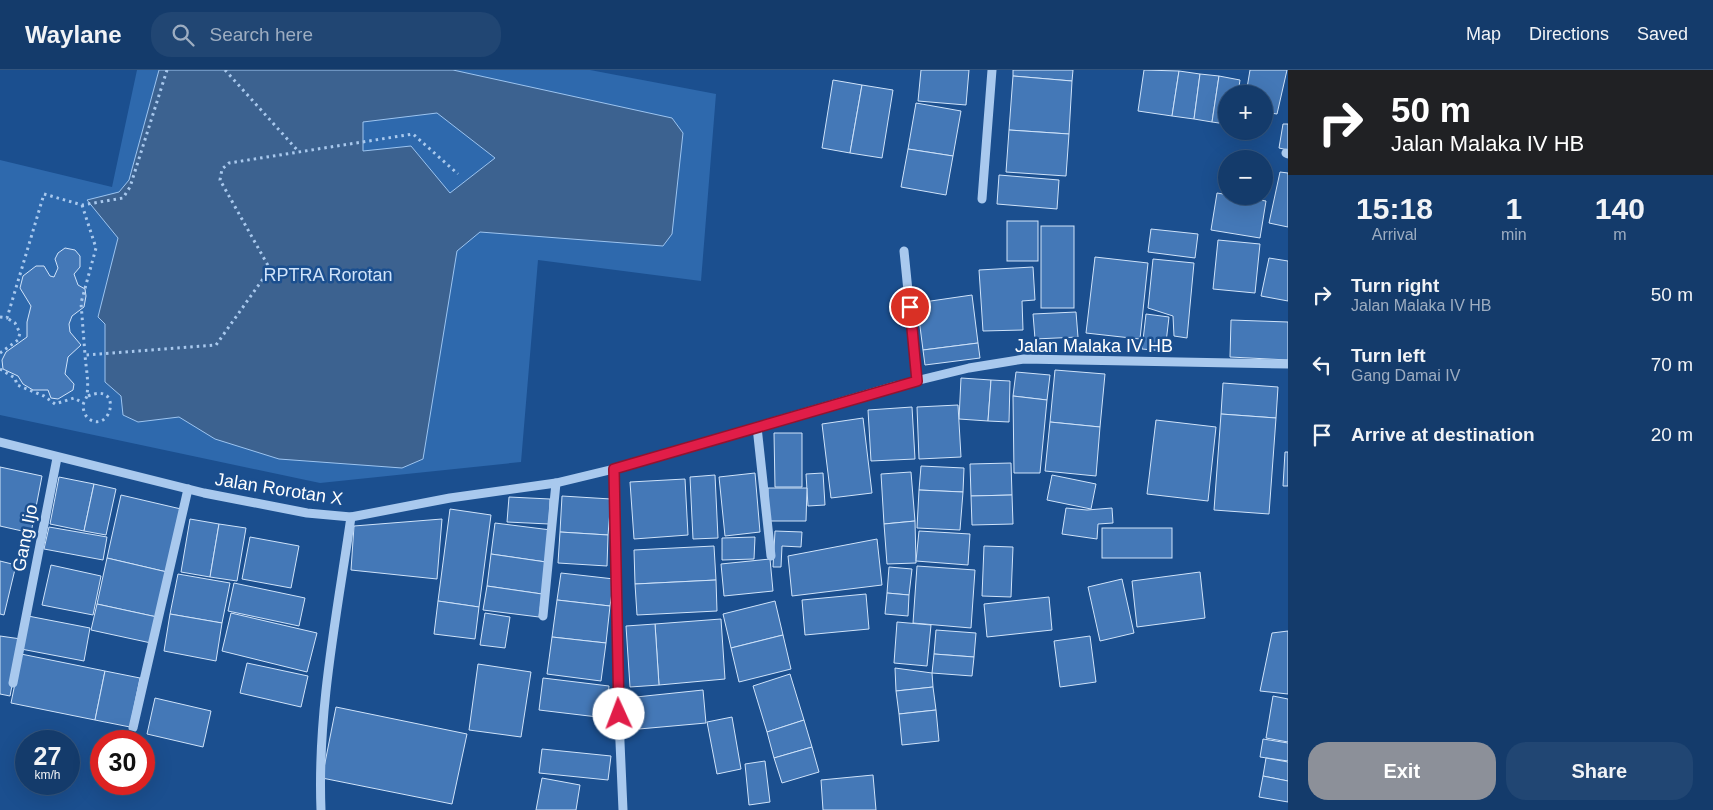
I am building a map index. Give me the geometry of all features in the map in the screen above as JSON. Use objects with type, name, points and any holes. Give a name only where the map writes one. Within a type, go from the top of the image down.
[{"type":"street","points":[[982,198],[992,70]]},
{"type":"street","points":[[904,251],[917,381]]},
{"type":"street","name":"Jalan Malaka IV HB","points":[[614,469],[917,381],[969,368],[1024,359],[1288,364]]},
{"type":"street","points":[[757,426],[771,556]]},
{"type":"street","name":"Jalan Rorotan X","points":[[0,442],[57,458],[188,489],[318,515],[346,517],[450,498],[556,483],[614,469]]},
{"type":"street","name":"Gang Ijo","points":[[13,683],[57,458]]},
{"type":"street","points":[[614,469],[618,697],[623,807]]},
{"type":"street","points":[[542,616],[556,483]]},
{"type":"street","points":[[133,728],[188,489]]},
{"type":"street","points":[[321,810],[320,780],[323,716],[346,517]]},
{"type":"path","points":[[7,318],[44,194],[82,205],[123,198],[130,187],[167,70]]},
{"type":"path","points":[[225,70],[300,152]]},
{"type":"path","points":[[85,355],[96,356],[216,344],[270,269],[220,180],[222,169],[229,163],[413,134],[458,174]]},
{"type":"path","points":[[82,205],[96,248],[82,304],[88,396]]},
{"type":"path","points":[[0,317],[7,318],[15,323],[20,332],[18,340],[0,353]]},
{"type":"path","points":[[0,370],[15,378],[17,385],[44,396],[55,404],[74,398],[83,403]]},
{"type":"path","points":[[96,392],[105,395],[110,401],[111,410],[106,418],[98,421],[89,419],[84,412],[83,403],[88,396],[96,392]]},
{"type":"green space","name":"RPTRA Rorotan","points":[[137,70],[590,70],[716,94],[701,281],[538,260],[521,462],[320,483],[0,415],[0,160],[112,187]]},
{"type":"shaded area","name":"RPTRA Rorotan","points":[[159,70],[453,70],[672,118],[683,133],[672,234],[663,246],[480,232],[457,251],[423,459],[402,468],[279,459],[215,439],[179,417],[138,422],[123,415],[121,396],[105,382],[105,324],[98,317],[118,238],[87,200],[119,192],[129,180]],"holes":[[[437,113],[495,158],[450,193],[411,146],[363,151],[363,122]]]},
{"type":"building","points":[[921,70],[969,70],[966,105],[918,101]]},
{"type":"building","points":[[1013,70],[1073,70],[1072,81],[1013,76]]},
{"type":"building","points":[[1144,70],[1179,71],[1172,116],[1138,111]]},
{"type":"building","points":[[1250,70],[1287,70],[1277,114],[1273,113],[1273,85],[1248,85]]},
{"type":"building","points":[[1179,71],[1200,74],[1194,119],[1172,116]]},
{"type":"building","points":[[1200,74],[1219,76],[1212,122],[1194,119]]},
{"type":"building","points":[[1013,76],[1072,81],[1069,134],[1009,130]]},
{"type":"building","points":[[1219,76],[1240,80],[1239,85],[1218,85],[1218,123],[1212,122]]},
{"type":"building","points":[[833,80],[862,85],[850,153],[822,148]]},
{"type":"building","points":[[862,85],[893,90],[882,158],[850,153]]},
{"type":"building","points":[[916,103],[961,111],[953,156],[908,149]]},
{"type":"building","points":[[1283,124],[1288,124],[1288,150],[1279,148]]},
{"type":"building","points":[[1009,130],[1069,134],[1066,176],[1006,172]]},
{"type":"building","points":[[908,149],[953,156],[946,195],[901,187]]},
{"type":"building","points":[[1280,172],[1288,173],[1288,227],[1269,223]]},
{"type":"building","points":[[999,175],[1059,180],[1057,209],[997,204]]},
{"type":"building","points":[[1217,193],[1218,205],[1265,205],[1260,238],[1211,230]]},
{"type":"building","points":[[1007,221],[1038,221],[1038,261],[1007,261]]},
{"type":"building","points":[[1041,226],[1074,226],[1074,308],[1041,308]]},
{"type":"building","points":[[1151,229],[1198,234],[1195,258],[1148,252]]},
{"type":"building","points":[[1218,240],[1260,244],[1255,293],[1213,289]]},
{"type":"building","points":[[65,248],[75,250],[80,256],[80,267],[74,274],[78,285],[85,289],[86,296],[84,307],[72,316],[69,324],[70,332],[81,345],[68,357],[65,374],[74,384],[73,390],[58,399],[51,398],[48,390],[33,390],[23,384],[18,376],[3,369],[2,360],[6,352],[27,337],[27,322],[31,306],[20,288],[23,276],[36,266],[44,266],[50,276],[54,277],[58,268],[55,259],[58,253]]},
{"type":"building","points":[[1095,257],[1148,263],[1140,339],[1086,333]]},
{"type":"building","points":[[1269,258],[1288,261],[1288,301],[1261,296]]},
{"type":"building","points":[[1153,259],[1194,263],[1187,338],[1174,336],[1173,316],[1148,308]]},
{"type":"building","points":[[1033,267],[1035,300],[1022,301],[1023,330],[983,331],[979,270]]},
{"type":"building","points":[[972,295],[978,343],[923,350],[917,303]]},
{"type":"building","points":[[1076,312],[1078,337],[1035,339],[1033,314]]},
{"type":"building","points":[[1146,314],[1169,317],[1165,351],[1142,349]]},
{"type":"building","points":[[1231,320],[1288,322],[1288,360],[1230,357]]},
{"type":"building","points":[[978,343],[980,358],[925,365],[923,350]]},
{"type":"building","points":[[1055,370],[1105,374],[1100,427],[1050,422]]},
{"type":"building","points":[[1016,372],[1050,375],[1047,400],[1013,396]]},
{"type":"building","points":[[961,378],[991,380],[988,421],[959,419]]},
{"type":"building","points":[[991,380],[1010,381],[1009,422],[988,421]]},
{"type":"building","points":[[1223,383],[1278,387],[1276,418],[1221,414]]},
{"type":"building","points":[[1013,396],[1047,400],[1040,473],[1014,473]]},
{"type":"building","points":[[958,405],[961,457],[919,459],[917,407]]},
{"type":"building","points":[[912,407],[915,459],[871,461],[868,410]]},
{"type":"building","points":[[1221,414],[1276,418],[1269,514],[1214,510]]},
{"type":"building","points":[[863,418],[872,493],[831,498],[822,424]]},
{"type":"building","points":[[1156,420],[1216,427],[1208,501],[1147,494]]},
{"type":"building","points":[[1050,422],[1100,427],[1096,476],[1045,471]]},
{"type":"building","points":[[774,433],[802,433],[802,487],[775,487]]},
{"type":"building","points":[[1285,452],[1288,452],[1288,486],[1283,486]]},
{"type":"building","points":[[1011,463],[1012,495],[971,496],[970,464]]},
{"type":"building","points":[[921,466],[964,468],[963,492],[919,490]]},
{"type":"building","points":[[0,467],[42,476],[31,533],[0,526]]},
{"type":"building","points":[[911,472],[915,521],[884,524],[881,474]]},
{"type":"building","points":[[755,473],[760,532],[725,536],[719,477]]},
{"type":"building","points":[[823,473],[825,505],[808,506],[806,474]]},
{"type":"building","points":[[715,475],[718,538],[693,539],[690,477]]},
{"type":"building","points":[[1052,475],[1096,484],[1091,509],[1047,500]]},
{"type":"building","points":[[59,477],[94,484],[84,531],[50,524]]},
{"type":"building","points":[[685,479],[688,535],[634,539],[630,482]]},
{"type":"building","points":[[94,484],[116,489],[106,535],[84,531]]},
{"type":"building","points":[[768,488],[807,488],[806,521],[768,521]]},
{"type":"building","points":[[919,490],[963,492],[960,530],[917,528]]},
{"type":"building","points":[[121,495],[181,509],[167,572],[107,558]]},
{"type":"building","points":[[1012,495],[1013,524],[972,525],[971,496]]},
{"type":"building","points":[[562,496],[611,499],[608,535],[560,532]]},
{"type":"building","points":[[509,497],[550,499],[549,524],[507,522]]},
{"type":"building","points":[[1066,508],[1087,510],[1112,508],[1113,523],[1098,524],[1097,539],[1062,534]]},
{"type":"building","points":[[450,509],[491,515],[479,607],[438,601]]},
{"type":"building","points":[[190,519],[219,524],[210,577],[181,572]]},
{"type":"building","points":[[442,519],[437,579],[351,570],[354,526]]},
{"type":"building","points":[[915,521],[916,563],[887,564],[884,524]]},
{"type":"building","points":[[495,523],[551,530],[546,562],[491,554]]},
{"type":"building","points":[[219,524],[246,528],[237,581],[210,577]]},
{"type":"building","points":[[49,527],[107,537],[103,560],[44,549]]},
{"type":"building","points":[[1102,528],[1172,528],[1172,558],[1102,558]]},
{"type":"building","points":[[775,531],[802,532],[801,547],[782,546],[781,567],[773,567]]},
{"type":"building","points":[[919,531],[970,534],[968,565],[916,561]]},
{"type":"building","points":[[560,532],[608,535],[607,566],[558,563]]},
{"type":"building","points":[[250,537],[299,546],[291,588],[242,579]]},
{"type":"building","points":[[755,537],[754,559],[722,560],[722,538]]},
{"type":"building","points":[[877,539],[882,585],[792,596],[788,556]]},
{"type":"building","points":[[714,546],[716,580],[635,584],[634,550]]},
{"type":"building","points":[[984,546],[1013,547],[1011,597],[982,596]]},
{"type":"building","points":[[491,554],[546,562],[542,594],[487,586]]},
{"type":"building","points":[[107,558],[167,572],[157,617],[97,604]]},
{"type":"building","points":[[770,559],[773,591],[724,596],[721,564]]},
{"type":"building","points":[[0,561],[16,565],[4,615],[0,614]]},
{"type":"building","points":[[51,565],[101,576],[93,615],[42,605]]},
{"type":"building","points":[[917,566],[975,570],[971,628],[913,623]]},
{"type":"building","points":[[889,567],[912,569],[909,595],[887,593]]},
{"type":"building","points":[[1200,572],[1205,618],[1137,627],[1132,581]]},
{"type":"building","points":[[561,573],[614,579],[610,606],[557,600]]},
{"type":"building","points":[[178,574],[230,583],[222,623],[170,614]]},
{"type":"building","points":[[1122,579],[1134,633],[1100,641],[1088,587]]},
{"type":"building","points":[[716,580],[717,611],[637,615],[635,584]]},
{"type":"building","points":[[234,583],[305,598],[299,626],[228,611]]},
{"type":"building","points":[[487,586],[542,594],[539,617],[483,610]]},
{"type":"building","points":[[887,593],[909,595],[908,616],[885,614]]},
{"type":"building","points":[[866,594],[869,629],[805,635],[802,600]]},
{"type":"building","points":[[1049,597],[1052,630],[987,637],[984,604]]},
{"type":"building","points":[[557,600],[610,606],[606,643],[552,637]]},
{"type":"building","points":[[438,601],[479,607],[475,639],[434,634]]},
{"type":"building","points":[[775,601],[783,635],[731,648],[723,614]]},
{"type":"building","points":[[97,604],[157,617],[151,643],[91,630]]},
{"type":"building","points":[[231,613],[317,633],[307,672],[222,651]]},
{"type":"building","points":[[485,613],[510,617],[505,648],[480,645]]},
{"type":"building","points":[[170,614],[222,623],[216,661],[164,651]]},
{"type":"building","points":[[28,616],[90,628],[84,661],[21,649]]},
{"type":"building","points":[[721,619],[725,679],[659,685],[655,624]]},
{"type":"building","points":[[897,622],[931,625],[927,666],[894,663]]},
{"type":"building","points":[[655,624],[659,685],[630,687],[626,626]]},
{"type":"building","points":[[936,630],[976,633],[974,657],[934,654]]},
{"type":"building","points":[[1288,631],[1288,694],[1260,691],[1272,633]]},
{"type":"building","points":[[783,635],[791,669],[739,682],[731,648]]},
{"type":"building","points":[[0,636],[21,639],[10,696],[0,694]]},
{"type":"building","points":[[1090,636],[1096,682],[1060,687],[1054,641]]},
{"type":"building","points":[[552,637],[606,643],[601,681],[547,674]]},
{"type":"building","points":[[21,654],[105,671],[95,720],[11,703]]},
{"type":"building","points":[[934,654],[974,657],[972,676],[932,673]]},
{"type":"building","points":[[247,663],[308,676],[301,707],[240,693]]},
{"type":"building","points":[[478,664],[531,672],[521,737],[469,730]]},
{"type":"building","points":[[895,668],[932,673],[933,687],[896,691]]},
{"type":"building","points":[[105,671],[140,678],[130,727],[95,720]]},
{"type":"building","points":[[790,674],[804,720],[767,732],[753,686]]},
{"type":"building","points":[[543,678],[609,686],[606,718],[539,710]]},
{"type":"building","points":[[933,687],[936,710],[899,714],[896,691]]},
{"type":"building","points":[[703,690],[706,723],[639,729],[636,697]]},
{"type":"building","points":[[1273,696],[1288,699],[1288,742],[1266,738]]},
{"type":"building","points":[[155,698],[211,711],[203,747],[155,736],[155,730],[148,730]]},
{"type":"building","points":[[336,707],[467,734],[452,804],[322,778]]},
{"type":"building","points":[[936,710],[939,741],[902,745],[899,714]]},
{"type":"building","points":[[732,717],[741,769],[717,774],[707,722]]},
{"type":"building","points":[[804,720],[812,747],[774,758],[767,732]]},
{"type":"building","points":[[1263,739],[1288,743],[1288,761],[1260,757]]},
{"type":"building","points":[[812,747],[819,772],[782,783],[774,758]]},
{"type":"building","points":[[542,749],[611,756],[608,780],[539,773]]},
{"type":"building","points":[[1266,758],[1288,762],[1288,781],[1263,776]]},
{"type":"building","points":[[765,761],[770,802],[749,805],[745,764]]},
{"type":"building","points":[[873,775],[876,810],[823,810],[821,780]]},
{"type":"building","points":[[1263,776],[1288,781],[1288,802],[1259,797]]},
{"type":"building","points":[[542,778],[580,785],[576,810],[536,810]]},
{"type":"route","points":[[619,714],[614,469],[917,381],[910,307]]}]
